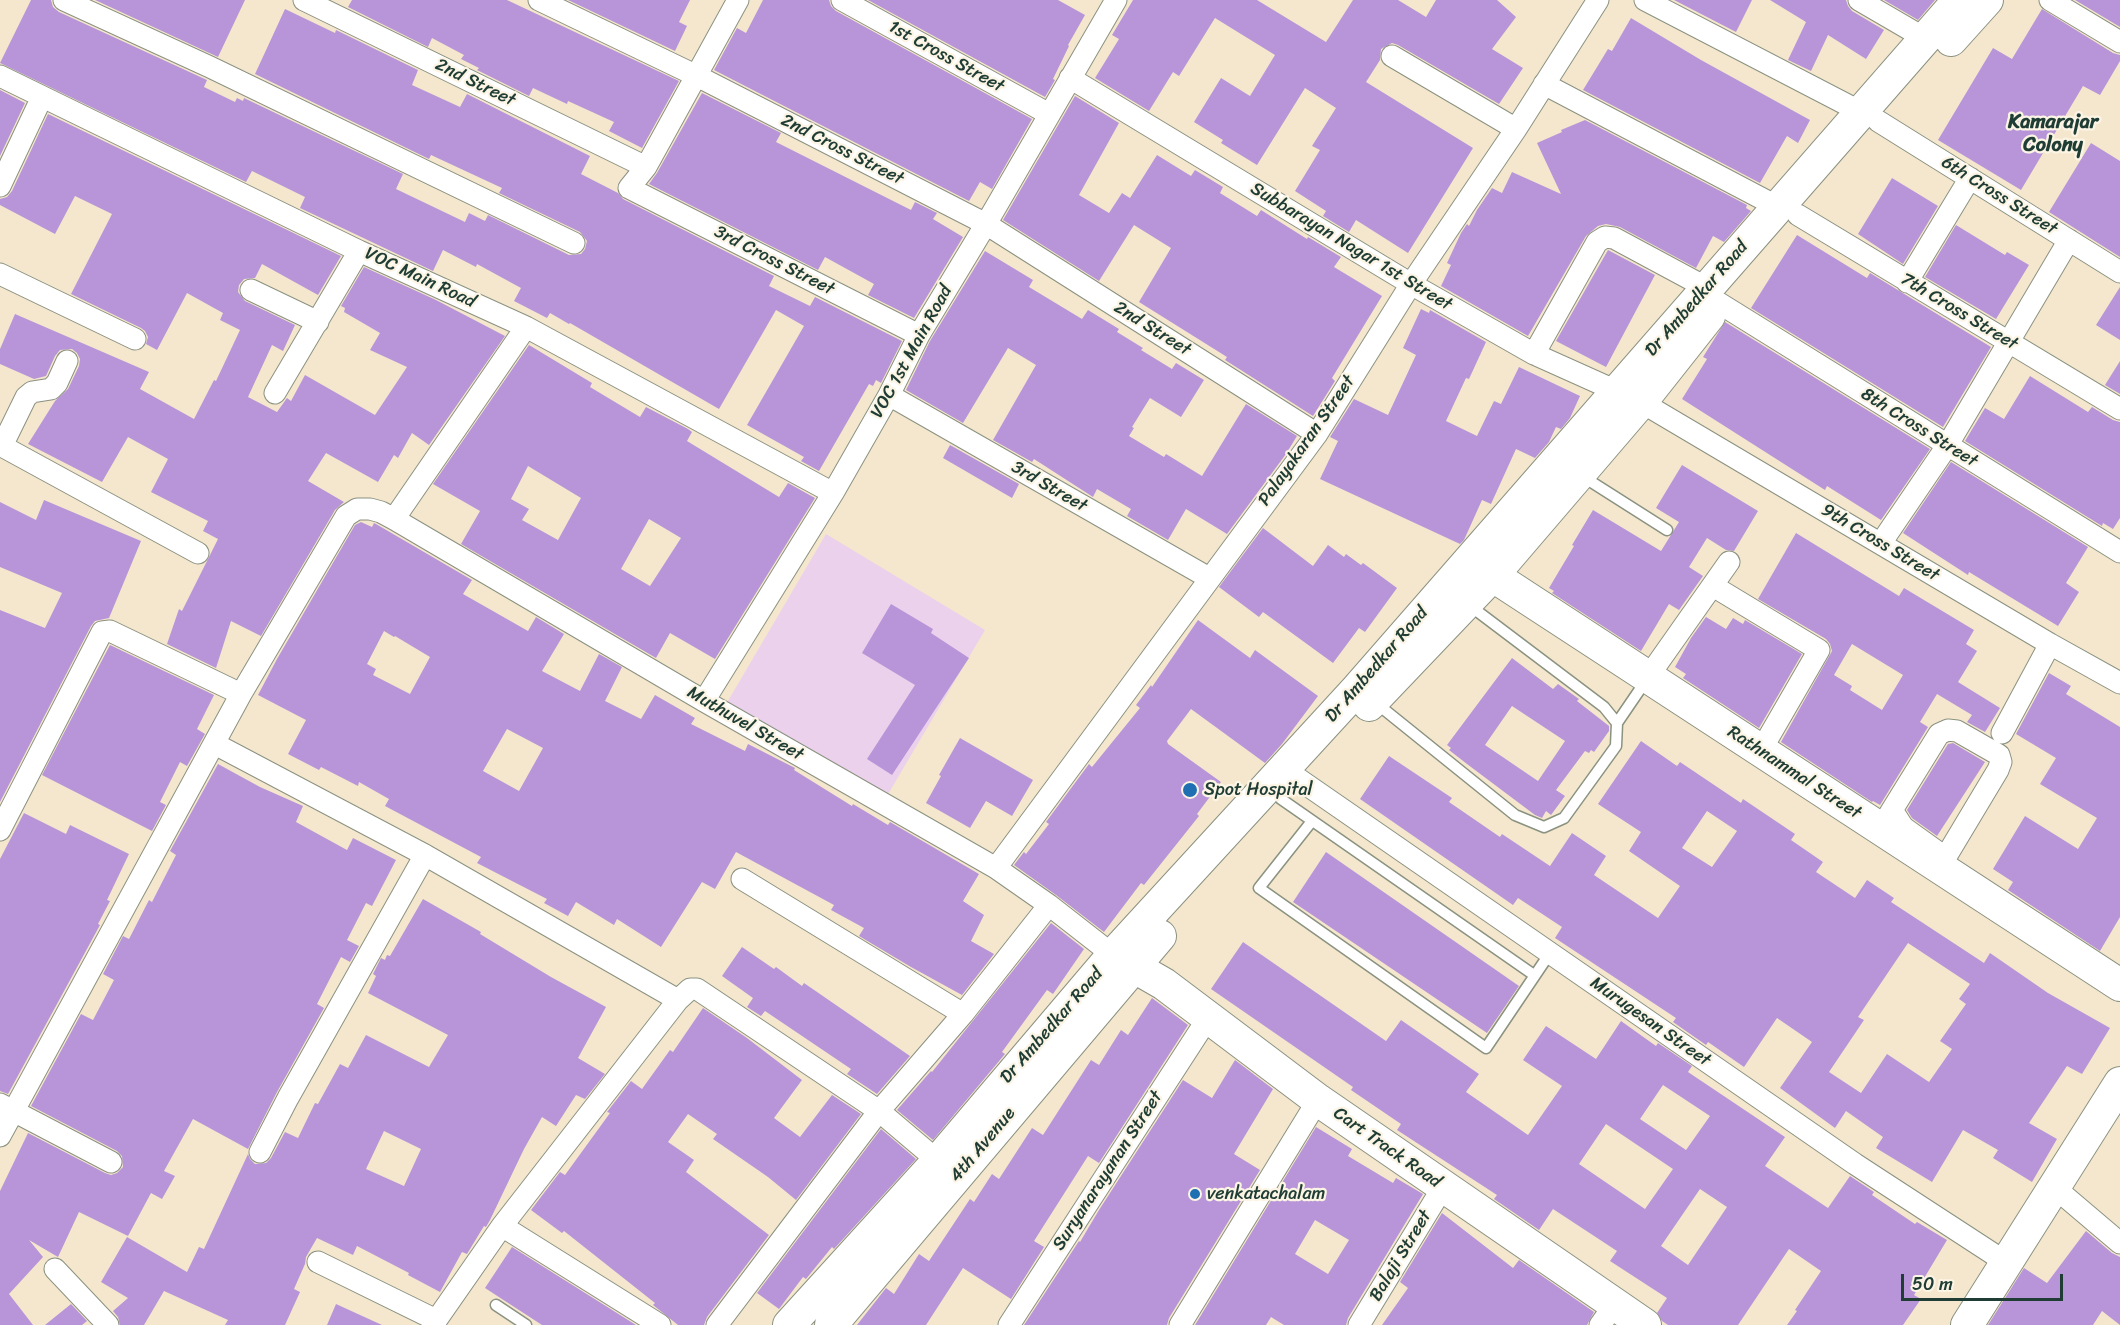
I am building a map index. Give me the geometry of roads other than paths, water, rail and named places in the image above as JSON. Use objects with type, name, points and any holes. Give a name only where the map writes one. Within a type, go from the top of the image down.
[{"type":"main road","name":"Dr Ambedkar Road","points":[[1869,117],[1926,39],[1959,0]]},
{"type":"main road","name":"Dr Ambedkar Road","points":[[789,1325],[1124,960],[1467,603],[1480,568],[1713,296],[1869,117],[1987,0]]},
{"type":"main road","name":"Dr Ambedkar Road","points":[[1124,960],[1311,740],[1480,568],[1579,474],[1629,396]]},
{"type":"main road","name":"Rathnammal Street","points":[[1480,568],[1760,752],[1886,820],[2120,985]]},
{"type":"main road","name":"Cart Track Road","points":[[1124,960],[1164,984],[1318,1100],[1443,1187],[1607,1314],[1645,1325]]},
{"type":"main road","name":"4th Avenue","points":[[831,1325],[1124,960]]},
{"type":"main road","points":[[1967,1325],[2120,1083]]},
{"type":"street","points":[[64,0],[210,67],[574,243]]},
{"type":"street","name":"2nd Street","points":[[304,0],[646,167]]},
{"type":"street","name":"2nd Cross Street","points":[[539,0],[697,76],[986,224]]},
{"type":"street","points":[[646,167],[738,0]]},
{"type":"street","name":"1st Cross Street","points":[[842,0],[1050,114]]},
{"type":"street","name":"VOC 1st Main Road","points":[[704,701],[832,493],[889,395],[919,335],[1116,0]]},
{"type":"street","name":"Palayakaran Street","points":[[996,868],[1317,434],[1411,284],[1516,129],[1598,0]]},
{"type":"street","name":"6th Cross Street","points":[[1646,0],[1869,117],[2120,272]]},
{"type":"street","points":[[1859,0],[1926,39]]},
{"type":"street","points":[[2050,0],[2120,42]]},
{"type":"street","points":[[1392,57],[1516,129]]},
{"type":"street","name":"VOC Main Road","points":[[0,76],[359,251],[526,327],[832,493]]},
{"type":"street","name":"Subbarayan Nagar 1st Street","points":[[1070,78],[1411,284],[1534,354],[1629,396]]},
{"type":"street","name":"7th Cross Street","points":[[1544,84],[1788,211],[2120,409]]},
{"type":"street","points":[[0,186],[42,97]]},
{"type":"street","name":"3rd Cross Street","points":[[646,167],[629,188],[919,335]]},
{"type":"street","points":[[1907,282],[1970,178]]},
{"type":"street","name":"2nd Street","points":[[986,224],[1317,434]]},
{"type":"street","name":"8th Cross Street","points":[[1534,354],[1597,242],[1605,237],[1614,238],[1713,296],[1947,446],[2120,552]]},
{"type":"street","points":[[1881,543],[1947,446],[2069,240]]},
{"type":"street","points":[[275,393],[359,251]]},
{"type":"street","points":[[0,274],[135,339]]},
{"type":"street","points":[[251,290],[318,322]]},
{"type":"street","points":[[394,519],[526,327]]},
{"type":"street","points":[[67,361],[57,383],[51,389],[32,392],[26,397],[1,446],[198,553]]},
{"type":"street","name":"3rd Street","points":[[889,395],[1209,579]]},
{"type":"street","name":"9th Cross Street","points":[[1629,396],[2120,683]]},
{"type":"street","name":"Muthuvel Street","points":[[241,694],[346,516],[357,509],[381,512],[996,868],[1124,960]]},
{"type":"street","points":[[1648,677],[1729,562]]},
{"type":"street","points":[[1713,586],[1819,650],[1760,752]]},
{"type":"street","points":[[0,830],[102,632],[110,631],[241,694],[215,744],[6,1107],[0,1137]]},
{"type":"street","points":[[2002,734],[2050,644]]},
{"type":"street","points":[[1948,730],[1958,731],[1999,756],[2001,762],[1998,770],[1947,855],[1942,855],[1903,827],[1886,820],[1939,734],[1948,730]]},
{"type":"street","points":[[215,744],[425,855],[678,1000]]},
{"type":"street","name":"Murugesan Street","points":[[1289,789],[1550,953],[1855,1164],[2007,1263]]},
{"type":"street","points":[[260,1152],[425,855]]},
{"type":"street","points":[[742,879],[963,1014]]},
{"type":"street","points":[[717,1325],[879,1111],[963,1014],[1049,905]]},
{"type":"street","points":[[318,1262],[435,1323],[502,1226],[678,1000],[690,989],[697,989],[879,1111],[938,1161]]},
{"type":"street","name":"Suryanarayanan Street","points":[[1009,1325],[1208,1018]]},
{"type":"street","points":[[1180,1325],[1318,1100]]},
{"type":"street","points":[[6,1107],[111,1162]]},
{"type":"street","name":"Balaji Street","points":[[1359,1325],[1443,1187]]},
{"type":"street","points":[[2054,1187],[2120,1242]]},
{"type":"street","points":[[502,1226],[660,1325]]},
{"type":"street","points":[[55,1269],[108,1325]]},
{"type":"lane","points":[[1579,474],[1667,530]]},
{"type":"lane","points":[[1467,603],[1604,707],[1617,723]]},
{"type":"lane","points":[[1373,700],[1515,815],[1544,827],[1564,818],[1601,768],[1616,746],[1617,723],[1648,677]]},
{"type":"lane","points":[[1289,789],[1312,821],[1534,975]]},
{"type":"lane","points":[[1312,821],[1259,888],[1486,1048],[1550,953]]},
{"type":"lane","points":[[496,1305],[526,1325]]},
{"type":"place","name":"Spot Hospital","points":[[1190,790]]},
{"type":"place","name":"venkatachalam","points":[[1195,1194]]},
{"type":"district","name":"Kamarajar Colony","points":[[2053,134]]}]
